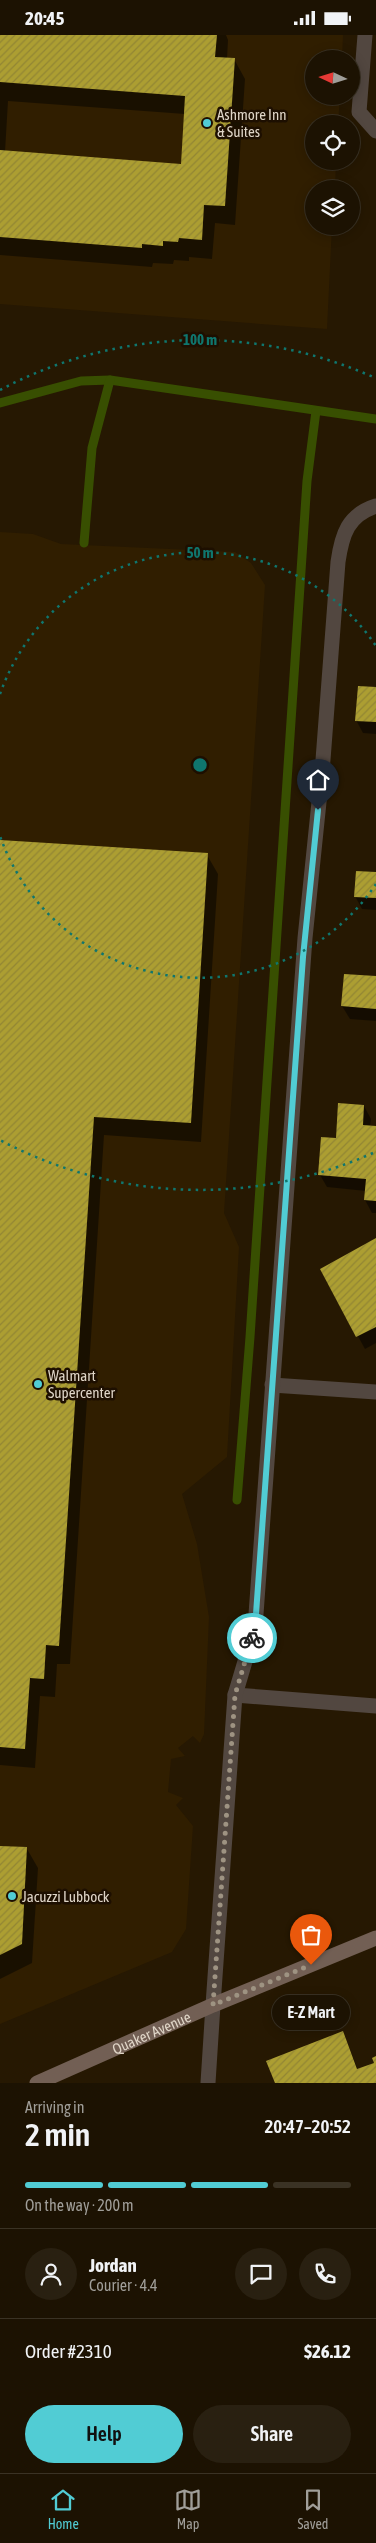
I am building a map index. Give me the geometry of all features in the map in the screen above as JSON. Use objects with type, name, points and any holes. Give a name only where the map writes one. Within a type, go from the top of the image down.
[{"type":"main road","name":"Quaker Avenue","points":[[37,2083],[213,2005],[376,1938]]},
{"type":"street","points":[[365,35],[360,113],[376,131]]},
{"type":"street","points":[[208,2083],[235,1695],[255,1628],[305,938],[322,773],[338,562],[341,541],[349,524],[361,511],[376,505]]},
{"type":"street","points":[[272,1385],[376,1392]]},
{"type":"street","points":[[235,1695],[376,1706]]},
{"type":"shaded area","points":[[0,35],[343,35],[342,50],[305,50],[305,105],[339,105],[339,115],[305,115],[305,170],[336,170],[335,180],[305,180],[305,235],[332,235],[327,329],[0,304]]},
{"type":"shaded area","points":[[0,532],[33,534],[61,544],[235,552],[251,563],[265,585],[224,1213],[239,1247],[227,1457],[182,1494],[197,1544],[209,1617],[204,1734],[200,1743],[193,1736],[178,1748],[185,1756],[171,1759],[168,1792],[183,1798],[176,1805],[193,1826],[186,1929],[172,1952],[0,2024]]},
{"type":"building","name":"Ashmore Inn & Suites","points":[[0,35],[217,35],[215,57],[235,58],[225,206],[204,205],[202,240],[179,238],[178,242],[163,241],[163,246],[142,244],[142,248],[0,237],[0,150],[181,164],[185,96],[0,82]]},
{"type":"building","points":[[358,686],[376,687],[376,722],[355,721]]},
{"type":"building","name":"Walmart Supercenter","points":[[0,840],[208,853],[191,1123],[94,1117],[59,1646],[46,1645],[44,1679],[30,1678],[25,1749],[0,1747]]},
{"type":"building","points":[[356,871],[376,872],[376,898],[354,897]]},
{"type":"building","points":[[344,974],[376,976],[376,1009],[341,1006]]},
{"type":"building","points":[[338,1103],[364,1105],[363,1125],[376,1126],[376,1201],[364,1200],[366,1179],[318,1175],[321,1137],[336,1138]]},
{"type":"building","points":[[376,1238],[376,1327],[356,1337],[320,1269]]},
{"type":"building","name":"Jacuzzi Lubbock","points":[[0,1846],[27,1847],[22,1944],[0,1955]]},
{"type":"building","points":[[343,2031],[357,2069],[374,2063],[372,2058],[376,2056],[376,2083],[275,2083],[266,2061]]},
{"type":"waterway","points":[[0,403],[81,381],[110,380],[376,419]]},
{"type":"waterway","points":[[84,543],[92,448],[110,380]]},
{"type":"waterway","points":[[237,1500],[250,1337],[307,481],[316,411]]},
{"type":"way so far","points":[[252,1638],[235,1695],[213,2005],[311,1965]]},
{"type":"place","name":"Ashmore Inn & Suites","points":[[207,123]]},
{"type":"place","name":"Walmart Supercenter","points":[[38,1384]]},
{"type":"place","name":"Jacuzzi Lubbock","points":[[12,1896]]},
{"type":"place","name":"E-Z Mart","points":[[311,1965]]},
{"type":"route","points":[[252,1638],[255,1628],[305,938],[318,810]]}]
